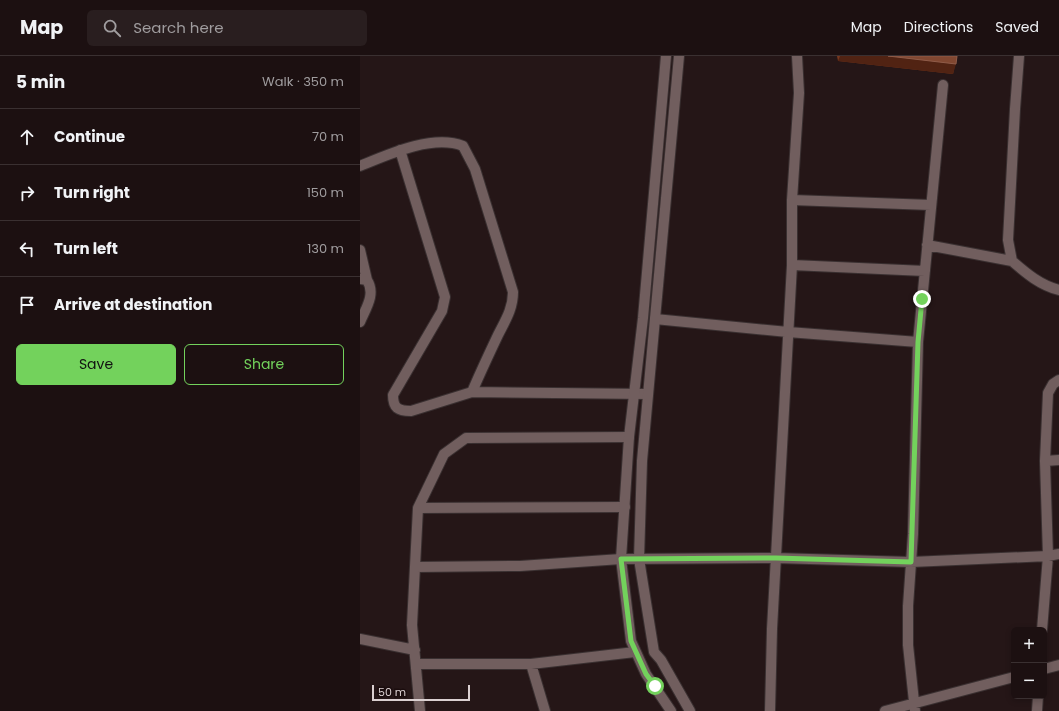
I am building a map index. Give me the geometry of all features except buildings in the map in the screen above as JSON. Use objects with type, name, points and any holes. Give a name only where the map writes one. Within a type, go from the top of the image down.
[{"type":"street","points":[[666,56],[643,318],[629,437],[621,559],[631,641],[646,674],[671,711]]},
{"type":"street","points":[[679,56],[642,461],[639,559],[654,652],[661,660],[690,711]]},
{"type":"street","points":[[770,711],[772,629],[792,265],[792,200],[799,93],[797,56]]},
{"type":"street","points":[[1012,261],[1008,240],[1019,56]]},
{"type":"street","points":[[915,707],[908,629],[908,606],[911,562],[918,342],[943,85]]},
{"type":"street","points":[[360,166],[400,150],[439,142],[454,142],[463,146],[475,169],[513,292],[513,300],[510,313],[498,335],[472,392]]},
{"type":"street","points":[[400,150],[445,297],[442,311],[394,395],[393,402],[399,410],[411,410],[472,392],[648,394]]},
{"type":"street","points":[[792,200],[931,205]]},
{"type":"street","points":[[927,245],[1012,261],[1036,281],[1059,290]]},
{"type":"street","points":[[360,250],[364,279],[371,286],[372,293],[360,322]]},
{"type":"street","points":[[792,265],[925,271]]},
{"type":"street","points":[[655,319],[788,332],[918,342]]},
{"type":"street","points":[[1042,627],[1048,556],[1045,461],[1048,393],[1053,384],[1059,380]]},
{"type":"street","points":[[420,711],[412,625],[418,508],[444,454],[466,438],[629,437]]},
{"type":"street","points":[[1045,461],[1059,460]]},
{"type":"street","points":[[418,508],[625,507]]},
{"type":"street","points":[[415,566],[520,566],[621,559],[776,558],[911,562],[1048,556],[1059,554]]},
{"type":"street","points":[[360,639],[415,650]]},
{"type":"street","points":[[416,664],[531,664],[635,652]]},
{"type":"street","points":[[531,664],[545,711]]},
{"type":"street","points":[[1047,668],[1059,665]]},
{"type":"street","points":[[885,711],[915,707],[1011,678]]},
{"type":"street","points":[[1037,711],[1038,699]]},
{"type":"route","points":[[655,686],[646,674],[631,641],[621,559],[776,558],[911,562],[918,342],[922,299]]}]
